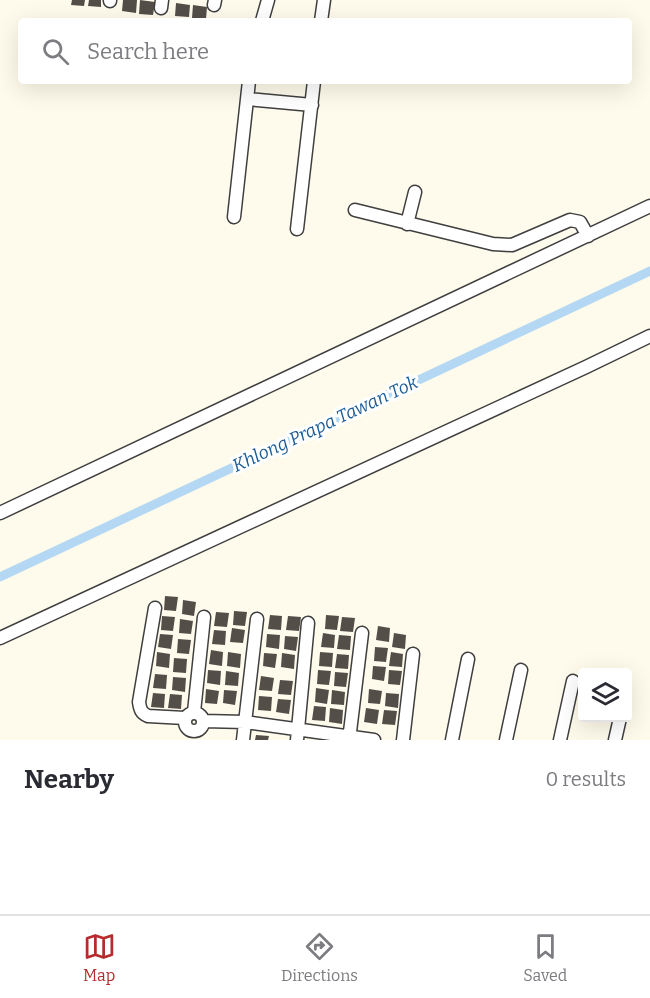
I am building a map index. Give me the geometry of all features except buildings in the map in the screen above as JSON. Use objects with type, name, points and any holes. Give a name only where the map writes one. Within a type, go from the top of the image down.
[{"type":"street","points":[[263,18],[268,0]]},
{"type":"street","points":[[321,18],[324,0]]},
{"type":"street","points":[[234,217],[248,84]]},
{"type":"street","points":[[297,229],[314,84]]},
{"type":"street","points":[[246,99],[312,105]]},
{"type":"street","points":[[407,224],[415,192]]},
{"type":"street","points":[[0,513],[650,206]]},
{"type":"street","points":[[355,210],[407,224],[505,245],[519,243],[570,220],[580,222],[588,236]]},
{"type":"street","points":[[0,638],[650,336]]},
{"type":"street","points":[[155,608],[139,702],[140,709],[148,716],[190,715],[201,714],[204,721],[201,728],[191,735],[186,726],[190,715],[204,617]]},
{"type":"street","points":[[243,740],[257,619]]},
{"type":"street","points":[[297,734],[308,623]]},
{"type":"street","points":[[350,738],[362,633]]},
{"type":"street","points":[[403,740],[413,654]]},
{"type":"street","points":[[452,740],[468,659]]},
{"type":"street","points":[[506,740],[521,670]]},
{"type":"street","points":[[560,740],[573,681]]},
{"type":"street","points":[[204,721],[245,722],[297,734],[374,740]]},
{"type":"street","points":[[615,740],[619,722]]},
{"type":"waterway","name":"Khlong Prapa Tawan Tok","points":[[0,577],[650,271]]}]
